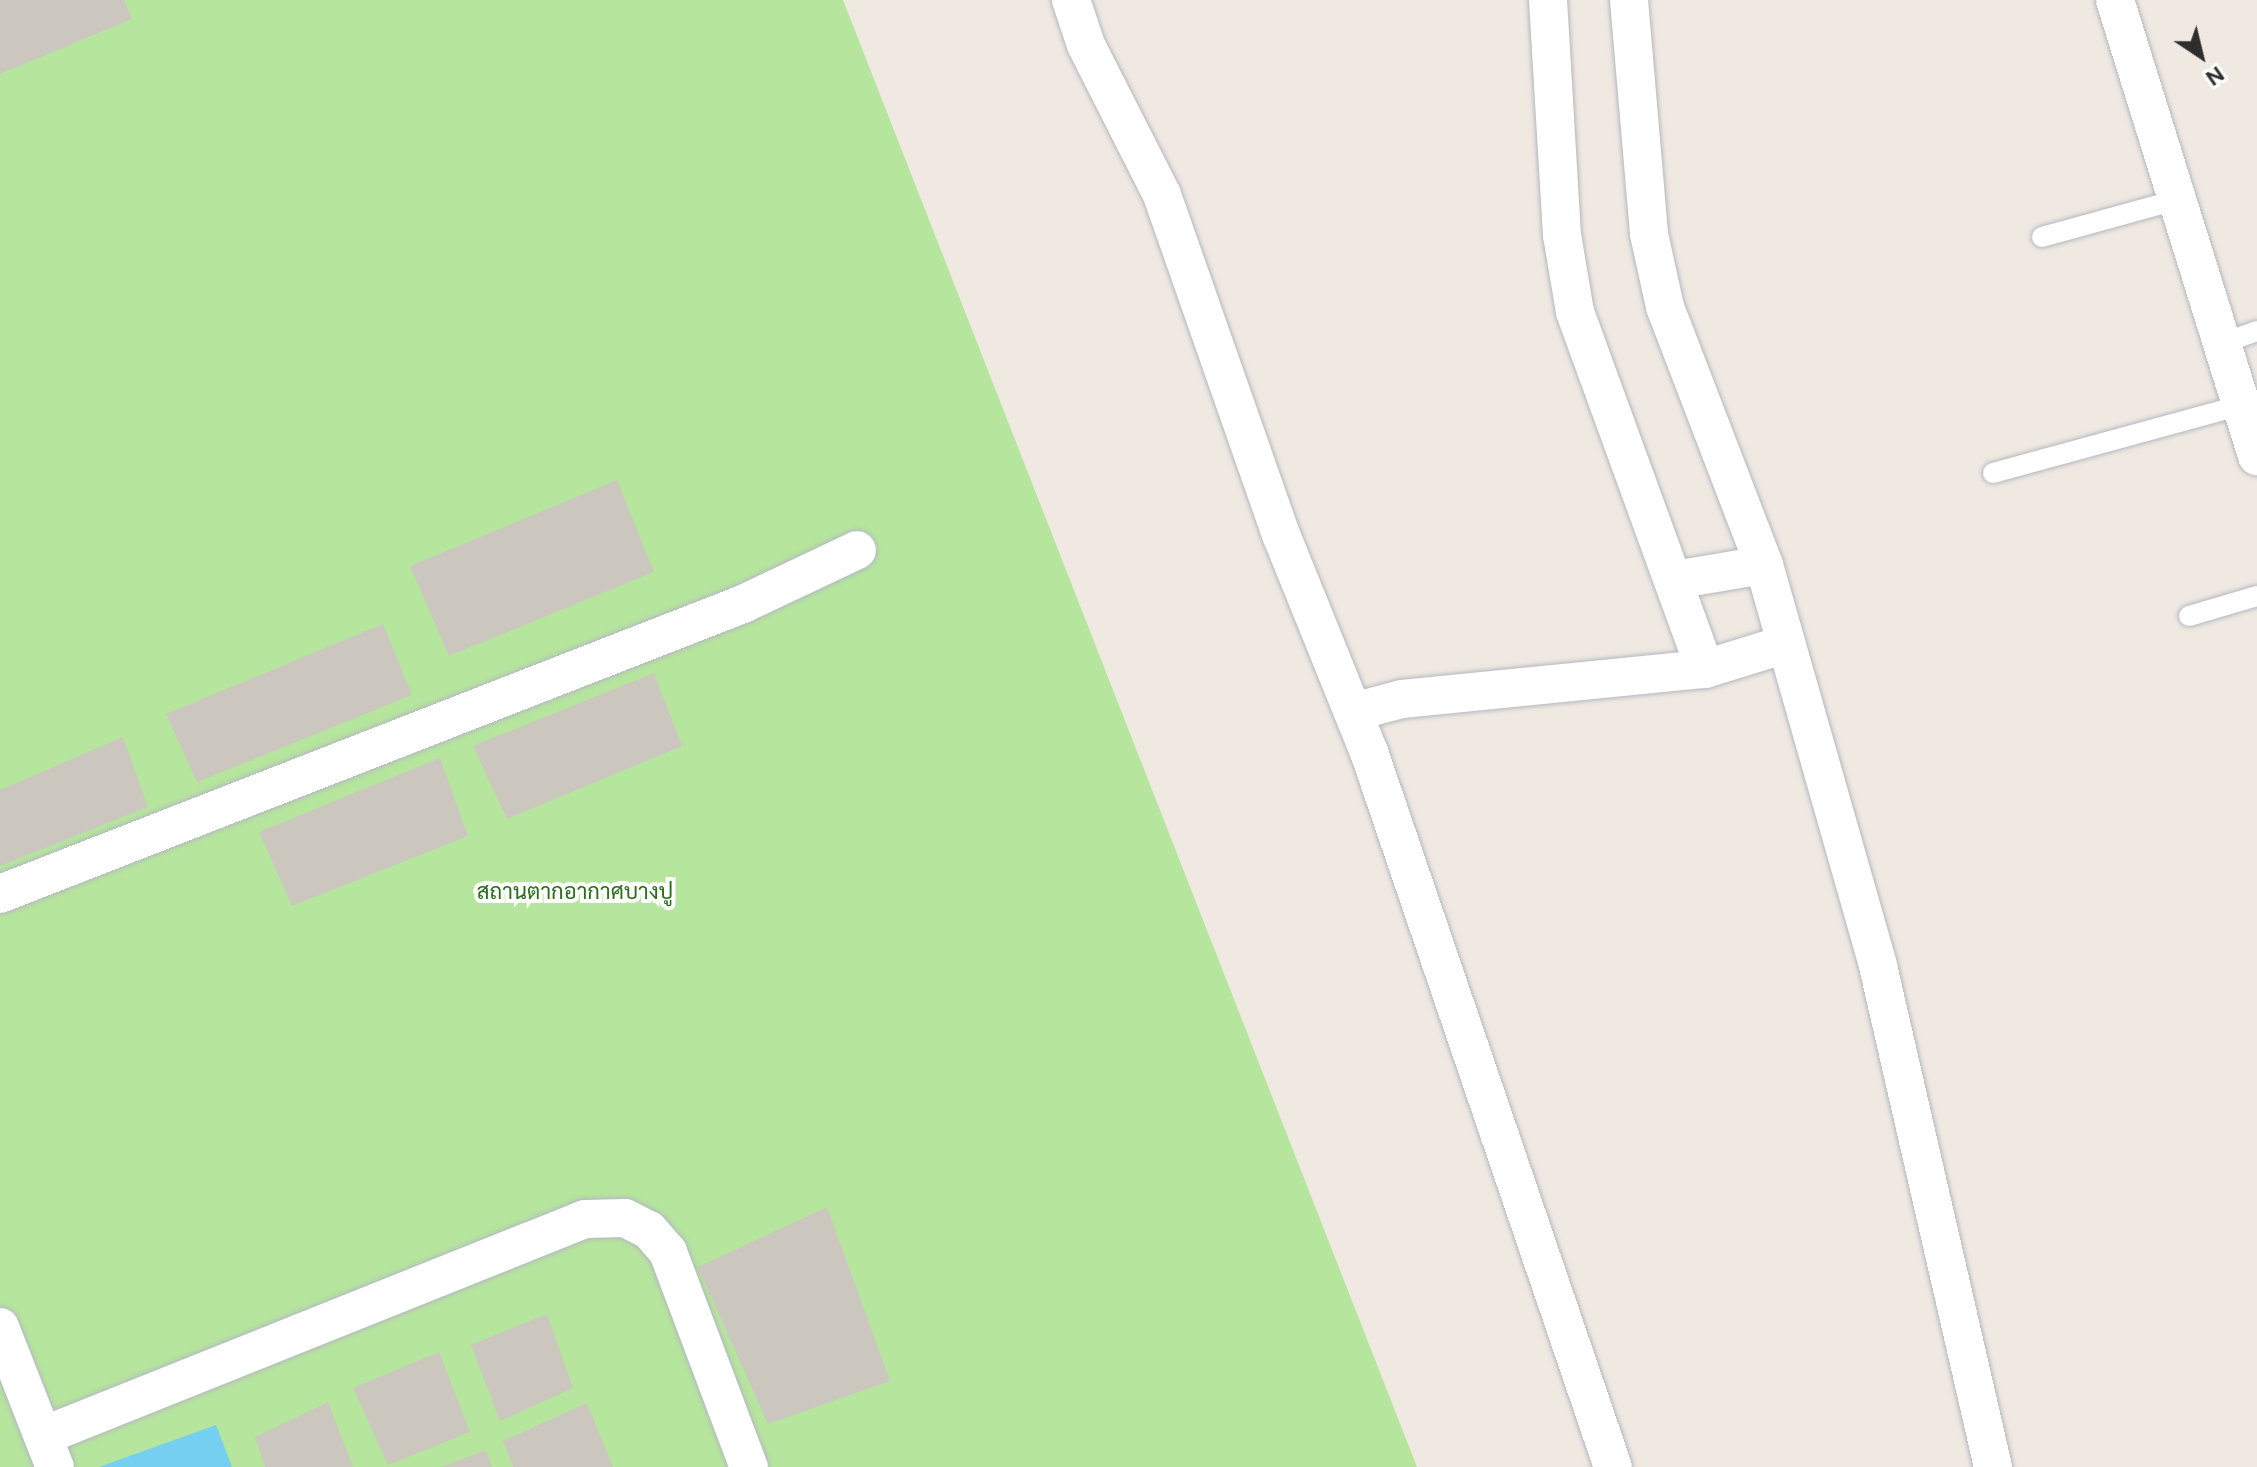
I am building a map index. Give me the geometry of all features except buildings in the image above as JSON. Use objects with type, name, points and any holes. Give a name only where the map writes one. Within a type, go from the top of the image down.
[{"type":"street","points":[[1071,0],[1086,45],[1162,195],[1282,537],[1353,712],[1613,1467]]},
{"type":"street","points":[[1548,0],[1562,235],[1575,312],[1655,543],[1684,579],[1705,669]]},
{"type":"street","points":[[1629,0],[1649,234],[1665,307],[1752,565],[1786,644],[1878,966],[1993,1467]]},
{"type":"street","points":[[2115,0],[2257,456]]},
{"type":"street","points":[[0,894],[743,604],[857,550]]},
{"type":"street","points":[[1684,579],[1752,565]]},
{"type":"street","points":[[1353,712],[1402,699],[1705,669],[1786,644]]},
{"type":"street","points":[[0,1327],[49,1452],[585,1219],[625,1218],[649,1230],[668,1252],[749,1467]]},
{"type":"lane","points":[[2042,237],[2176,200]]},
{"type":"lane","points":[[2221,344],[2257,331]]},
{"type":"lane","points":[[1993,473],[2241,405]]},
{"type":"lane","points":[[2189,616],[2257,596]]},
{"type":"green space","name":"สถานตากอากาศบางปู","points":[[0,0],[843,0],[1417,1467],[0,1467]]},
{"type":"water","points":[[216,1425],[232,1467],[99,1467]]}]
